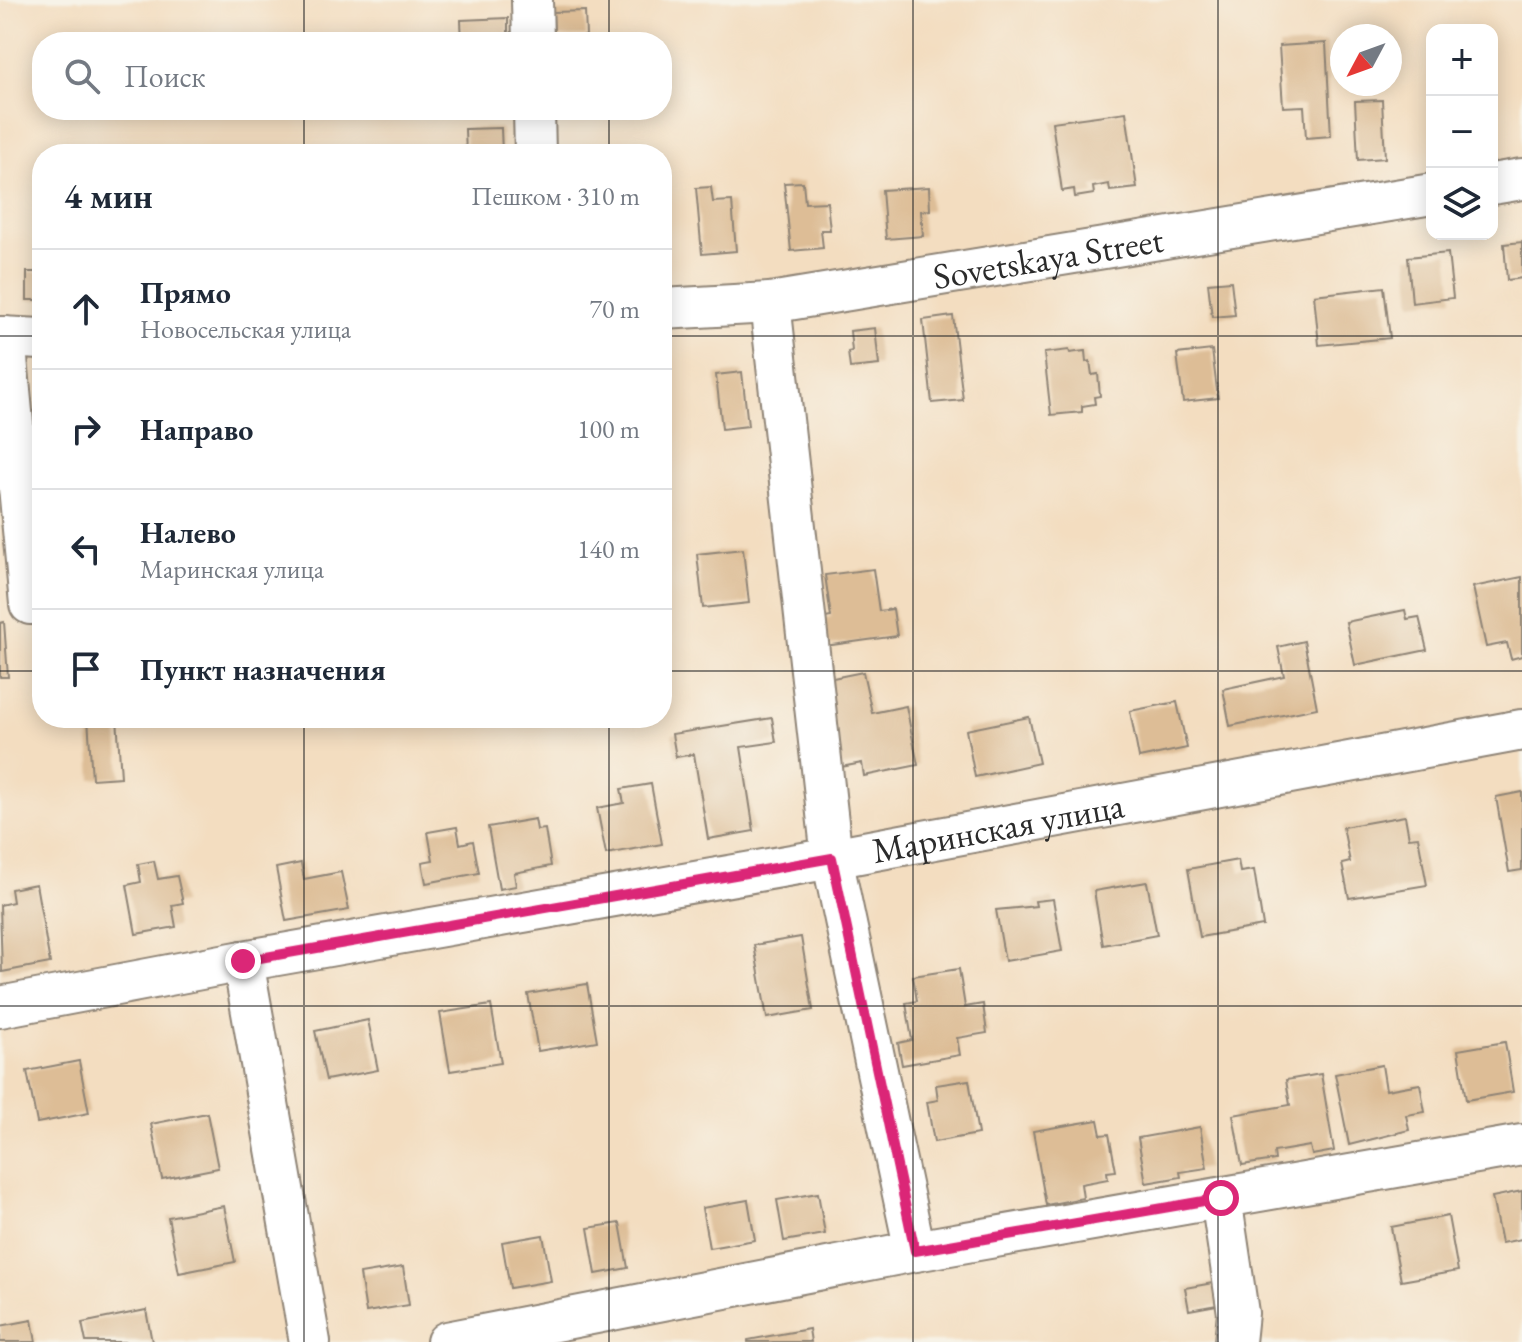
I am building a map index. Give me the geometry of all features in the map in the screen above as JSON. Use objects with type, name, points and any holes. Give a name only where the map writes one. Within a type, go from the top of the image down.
[{"type":"street","points":[[532,0],[533,32]]},
{"type":"street","points":[[534,120],[535,144]]},
{"type":"street","points":[[1498,183],[1522,179]]},
{"type":"street","name":"Sovetskaya Street","points":[[672,308],[770,303],[1426,195]]},
{"type":"street","points":[[770,303],[832,858],[915,1251]]},
{"type":"street","points":[[16,338],[32,604]]},
{"type":"street","name":"Маринская улица","points":[[0,1007],[1522,730]]},
{"type":"street","points":[[243,961],[310,1342]]},
{"type":"street","points":[[447,1342],[915,1251],[1522,1145]]},
{"type":"street","points":[[1221,1198],[1238,1313],[1235,1342]]},
{"type":"building","points":[[585,11],[586,32],[554,32],[553,12]]},
{"type":"building","points":[[508,18],[508,32],[462,32],[461,20]]},
{"type":"building","points":[[1326,43],[1331,136],[1306,138],[1304,106],[1283,107],[1279,46]]},
{"type":"building","points":[[1382,100],[1385,158],[1358,160],[1355,101]]},
{"type":"building","points":[[1126,112],[1137,188],[1110,191],[1109,184],[1093,187],[1094,194],[1075,197],[1074,189],[1062,191],[1052,122]]},
{"type":"building","points":[[501,128],[502,144],[466,144],[465,129]]},
{"type":"building","points":[[803,182],[805,203],[827,202],[830,230],[821,230],[823,248],[791,251],[784,183]]},
{"type":"building","points":[[711,187],[713,202],[732,201],[736,251],[702,254],[696,188]]},
{"type":"building","points":[[929,187],[930,210],[921,211],[923,236],[886,239],[882,190]]},
{"type":"building","points":[[1522,242],[1522,278],[1507,280],[1504,244]]},
{"type":"building","points":[[1448,253],[1453,298],[1412,303],[1408,257]]},
{"type":"building","points":[[27,272],[32,272],[32,300],[27,300]]},
{"type":"building","points":[[1231,281],[1235,315],[1212,317],[1208,283]]},
{"type":"building","points":[[1384,287],[1390,338],[1319,345],[1314,295]]},
{"type":"building","points":[[953,316],[963,400],[932,403],[923,320]]},
{"type":"building","points":[[875,328],[879,365],[850,368],[850,331]]},
{"type":"building","points":[[1069,350],[1070,353],[1085,351],[1092,375],[1098,374],[1100,396],[1094,397],[1095,404],[1082,406],[1082,412],[1051,415],[1044,353]]},
{"type":"building","points":[[1212,350],[1218,398],[1183,402],[1177,354]]},
{"type":"building","points":[[742,372],[748,426],[722,429],[716,375]]},
{"type":"building","points":[[743,549],[749,603],[703,608],[697,554]]},
{"type":"building","points":[[873,569],[879,611],[893,609],[897,636],[824,646],[820,619],[831,617],[825,575]]},
{"type":"building","points":[[1522,577],[1522,656],[1511,659],[1507,643],[1486,647],[1473,587]]},
{"type":"building","points":[[1405,610],[1407,619],[1419,617],[1427,650],[1355,665],[1346,622]]},
{"type":"building","points":[[4,622],[8,677],[0,677],[0,623]]},
{"type":"building","points":[[1304,641],[1317,708],[1230,726],[1223,689],[1284,676],[1278,647]]},
{"type":"building","points":[[863,672],[872,713],[906,706],[918,765],[864,776],[862,763],[841,767],[823,680]]},
{"type":"building","points":[[1177,702],[1187,748],[1139,758],[1130,711]]},
{"type":"building","points":[[1029,717],[1039,763],[975,777],[966,730]]},
{"type":"building","points":[[772,718],[776,742],[741,747],[754,831],[708,839],[694,754],[676,757],[672,734]]},
{"type":"building","points":[[89,728],[118,728],[121,777],[92,779]]},
{"type":"building","points":[[651,784],[662,844],[606,854],[597,808],[624,803],[621,789]]},
{"type":"building","points":[[1522,792],[1522,870],[1509,872],[1496,797]]},
{"type":"building","points":[[1405,816],[1409,838],[1418,837],[1427,885],[1349,898],[1342,864],[1350,862],[1343,827]]},
{"type":"building","points":[[535,819],[537,830],[545,829],[551,866],[514,873],[516,886],[499,889],[488,827]]},
{"type":"building","points":[[457,827],[460,844],[473,841],[479,873],[426,883],[422,862],[433,860],[428,832]]},
{"type":"building","points":[[1238,860],[1240,872],[1254,870],[1263,926],[1200,937],[1188,869]]},
{"type":"building","points":[[154,861],[158,879],[177,876],[183,903],[172,905],[176,927],[136,934],[127,885],[141,882],[138,864]]},
{"type":"building","points":[[301,863],[304,879],[341,872],[349,910],[286,921],[276,868]]},
{"type":"building","points":[[1147,882],[1157,935],[1103,945],[1094,891]]},
{"type":"building","points":[[36,884],[50,963],[2,972],[0,905],[13,902],[11,889]]},
{"type":"building","points":[[1053,899],[1062,951],[1005,961],[996,910],[1036,906],[1035,901]]},
{"type":"building","points":[[801,937],[813,1010],[767,1018],[754,945]]},
{"type":"building","points":[[959,969],[965,1007],[983,1004],[987,1033],[957,1038],[960,1055],[902,1065],[898,1043],[912,1040],[906,1003],[917,1001],[913,976]]},
{"type":"building","points":[[587,984],[597,1041],[538,1051],[528,994]]},
{"type":"building","points":[[491,1005],[501,1063],[450,1071],[440,1013]]},
{"type":"building","points":[[368,1020],[378,1070],[326,1080],[315,1031]]},
{"type":"building","points":[[1505,1042],[1513,1092],[1466,1100],[1458,1050]]},
{"type":"building","points":[[79,1061],[89,1113],[37,1123],[27,1071]]},
{"type":"building","points":[[1382,1065],[1386,1090],[1420,1084],[1425,1112],[1406,1115],[1409,1130],[1349,1145],[1335,1074]]},
{"type":"building","points":[[1321,1074],[1334,1151],[1312,1155],[1310,1146],[1274,1152],[1275,1160],[1242,1165],[1233,1115],[1290,1105],[1286,1080]]},
{"type":"building","points":[[969,1080],[978,1134],[934,1142],[927,1102],[938,1100],[936,1085]]},
{"type":"building","points":[[207,1113],[218,1168],[162,1179],[151,1124]]},
{"type":"building","points":[[1098,1120],[1101,1135],[1109,1134],[1116,1171],[1107,1172],[1108,1179],[1081,1184],[1083,1198],[1046,1205],[1033,1131]]},
{"type":"building","points":[[1200,1127],[1207,1168],[1180,1172],[1181,1177],[1146,1183],[1138,1138]]},
{"type":"building","points":[[1522,1191],[1522,1239],[1501,1243],[1492,1197]]},
{"type":"building","points":[[818,1193],[825,1234],[784,1241],[777,1200]]},
{"type":"building","points":[[748,1200],[755,1240],[709,1248],[702,1208]]},
{"type":"building","points":[[224,1206],[235,1262],[179,1273],[168,1217]]},
{"type":"building","points":[[1448,1216],[1458,1271],[1401,1281],[1391,1227]]},
{"type":"building","points":[[620,1223],[628,1268],[596,1274],[588,1228]]},
{"type":"building","points":[[543,1235],[551,1281],[510,1288],[502,1242]]},
{"type":"building","points":[[403,1267],[409,1305],[366,1312],[360,1274]]},
{"type":"building","points":[[1224,1281],[1228,1303],[1189,1310],[1185,1288]]},
{"type":"building","points":[[146,1310],[152,1342],[86,1342],[82,1323]]},
{"type":"building","points":[[32,1320],[36,1342],[0,1342],[0,1326]]},
{"type":"building","points":[[809,1329],[811,1342],[748,1342],[748,1340]]},
{"type":"route","points":[[243,961],[832,858],[915,1251],[1221,1198]]}]
